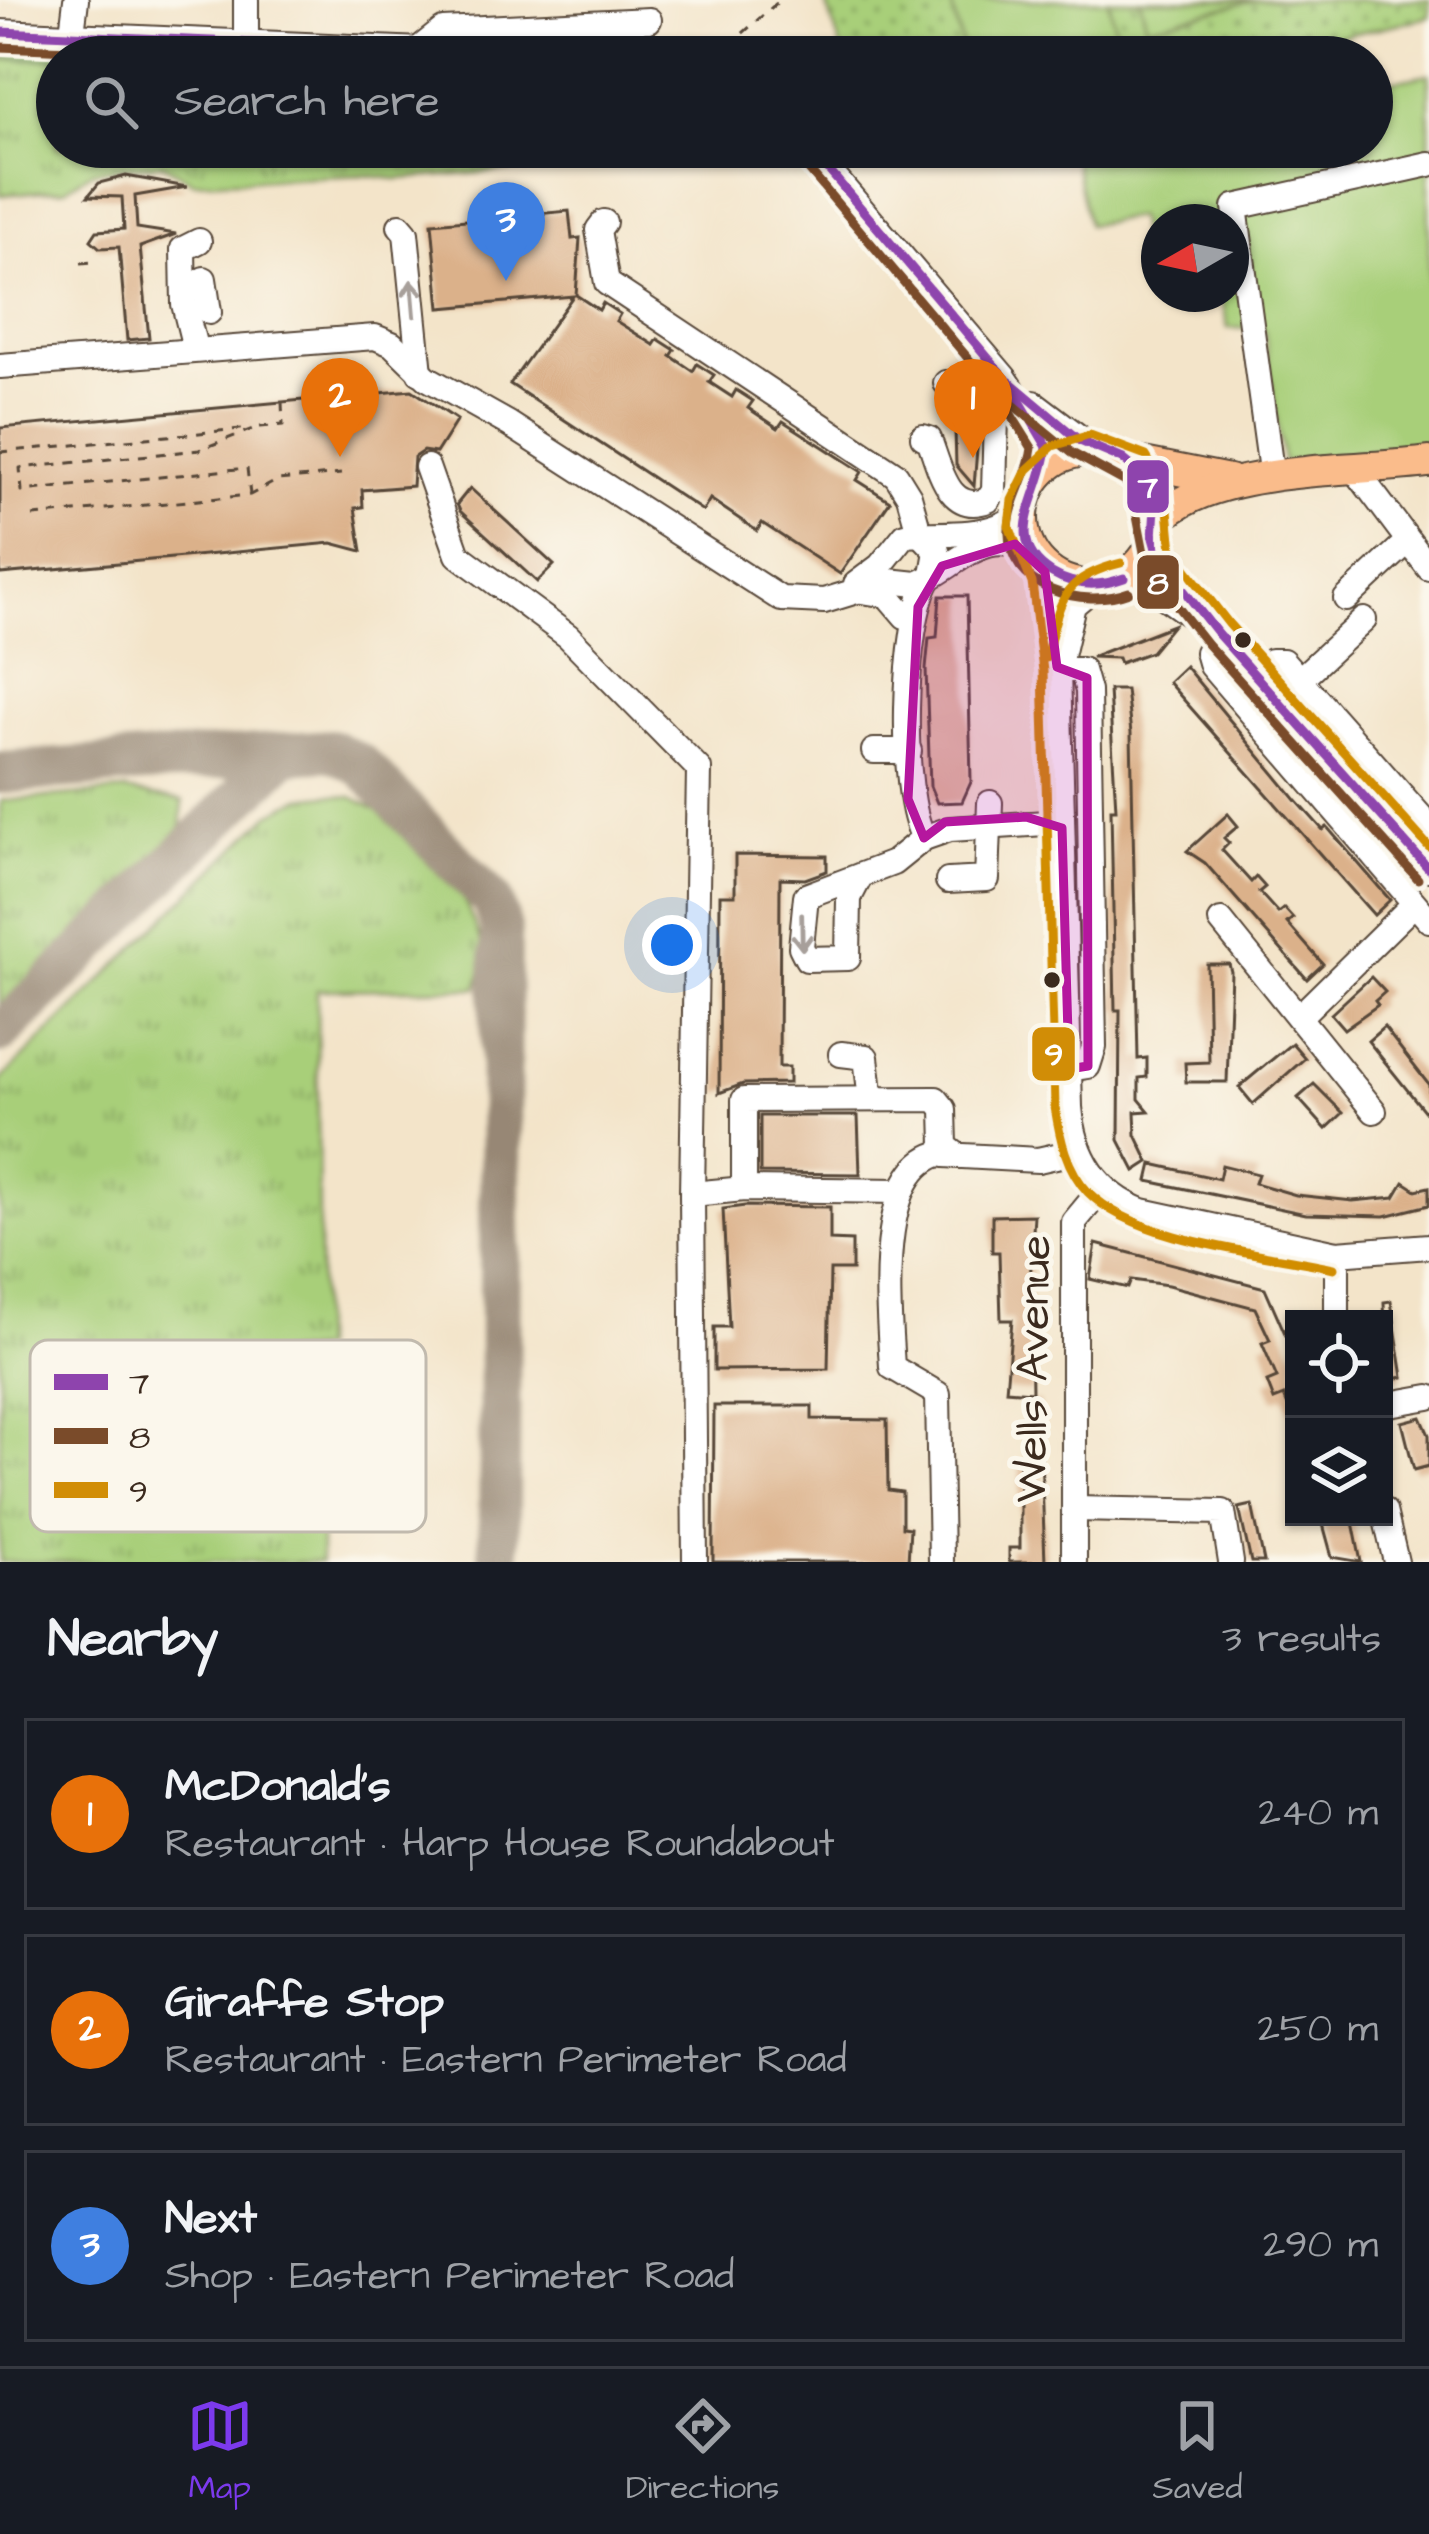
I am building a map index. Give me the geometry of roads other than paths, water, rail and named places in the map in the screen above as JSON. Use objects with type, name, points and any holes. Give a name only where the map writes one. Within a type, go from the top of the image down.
[{"type":"main road","points":[[1234,481],[1109,455],[1062,458],[1033,490],[1024,526],[1037,560],[1069,582],[1111,581],[1142,561],[1154,531],[1179,499],[1234,481],[1429,462]]},
{"type":"main road","points":[[1109,455],[1144,476],[1154,531]]},
{"type":"street","points":[[72,33],[76,0]]},
{"type":"street","points":[[245,0],[247,36]]},
{"type":"street","points":[[435,36],[443,30],[649,20]]},
{"type":"street","points":[[0,32],[138,36]]},
{"type":"street","points":[[1272,478],[1235,207],[1429,164]]},
{"type":"street","points":[[828,168],[1005,378],[1046,440],[1033,490],[1003,524],[905,536],[880,566],[836,598]]},
{"type":"street","points":[[604,223],[598,230],[607,283],[890,469],[905,488],[922,536],[937,551],[911,651]]},
{"type":"street","points":[[400,226],[406,233],[420,373]]},
{"type":"street","points":[[195,348],[184,304],[183,256],[186,245],[199,241]]},
{"type":"street","points":[[204,279],[209,312]]},
{"type":"street","points":[[0,366],[366,336],[392,344],[420,373],[509,424],[770,595],[802,603],[862,592],[883,582],[917,584],[952,560],[989,544],[1015,544],[1037,560],[1048,585],[1058,670],[1053,822],[1078,1151],[1103,1186],[1142,1211],[1337,1253],[1429,1246]]},
{"type":"street","points":[[1005,378],[1109,455]]},
{"type":"street","points":[[922,437],[928,440],[955,498],[978,504],[994,490],[996,418],[948,384]]},
{"type":"street","points":[[427,467],[458,555],[568,636],[699,769],[692,1194],[695,1562]]},
{"type":"street","points":[[890,469],[900,494],[889,566],[901,582],[911,651],[908,799],[931,835]]},
{"type":"street","points":[[1357,472],[1429,568]]},
{"type":"street","points":[[1154,531],[1159,559],[1218,634],[1429,869]]},
{"type":"street","points":[[1346,599],[1408,542]]},
{"type":"street","points":[[1058,670],[1072,605],[1111,581],[1145,583],[1218,634]]},
{"type":"street","points":[[862,592],[887,595],[905,616]]},
{"type":"street","points":[[1300,680],[1364,620]]},
{"type":"street","points":[[1218,634],[1207,652],[1211,666],[1421,912],[1299,1017]]},
{"type":"street","points":[[884,658],[911,651]]},
{"type":"street","points":[[1256,672],[1280,659],[1429,826]]},
{"type":"street","points":[[1058,670],[1082,670],[1088,691],[1094,1056],[1088,1066],[1069,1069]]},
{"type":"street","points":[[874,751],[909,752]]},
{"type":"street","points":[[990,813],[1004,827],[1053,822]]},
{"type":"street","points":[[861,875],[892,863],[931,835],[990,813]]},
{"type":"street","points":[[948,881],[988,879],[990,813]]},
{"type":"street","points":[[1221,921],[1374,1111]]},
{"type":"street","points":[[841,1054],[866,1057],[870,1092],[877,1100]]},
{"type":"street","points":[[744,1190],[744,1100],[941,1103],[950,1153]]},
{"type":"street","points":[[941,1562],[938,1394],[892,1366],[890,1241],[901,1191],[925,1160],[950,1153],[1038,1160],[1078,1151]]},
{"type":"street","name":"Wells Avenue","points":[[1074,1562],[1074,1222],[1103,1186]]},
{"type":"street","points":[[692,1194],[901,1191]]},
{"type":"street","points":[[1337,1253],[1337,1310]]},
{"type":"street","points":[[1393,1403],[1429,1396]]},
{"type":"street","points":[[1074,1509],[1223,1512],[1231,1562]]},
{"type":"street","points":[[1388,1526],[1396,1562]]},
{"type":"place","name":"Next","points":[[506,281]]},
{"type":"place","name":"Giraffe Stop","points":[[340,457]]},
{"type":"place","name":"McDonald's","points":[[973,458]]}]
